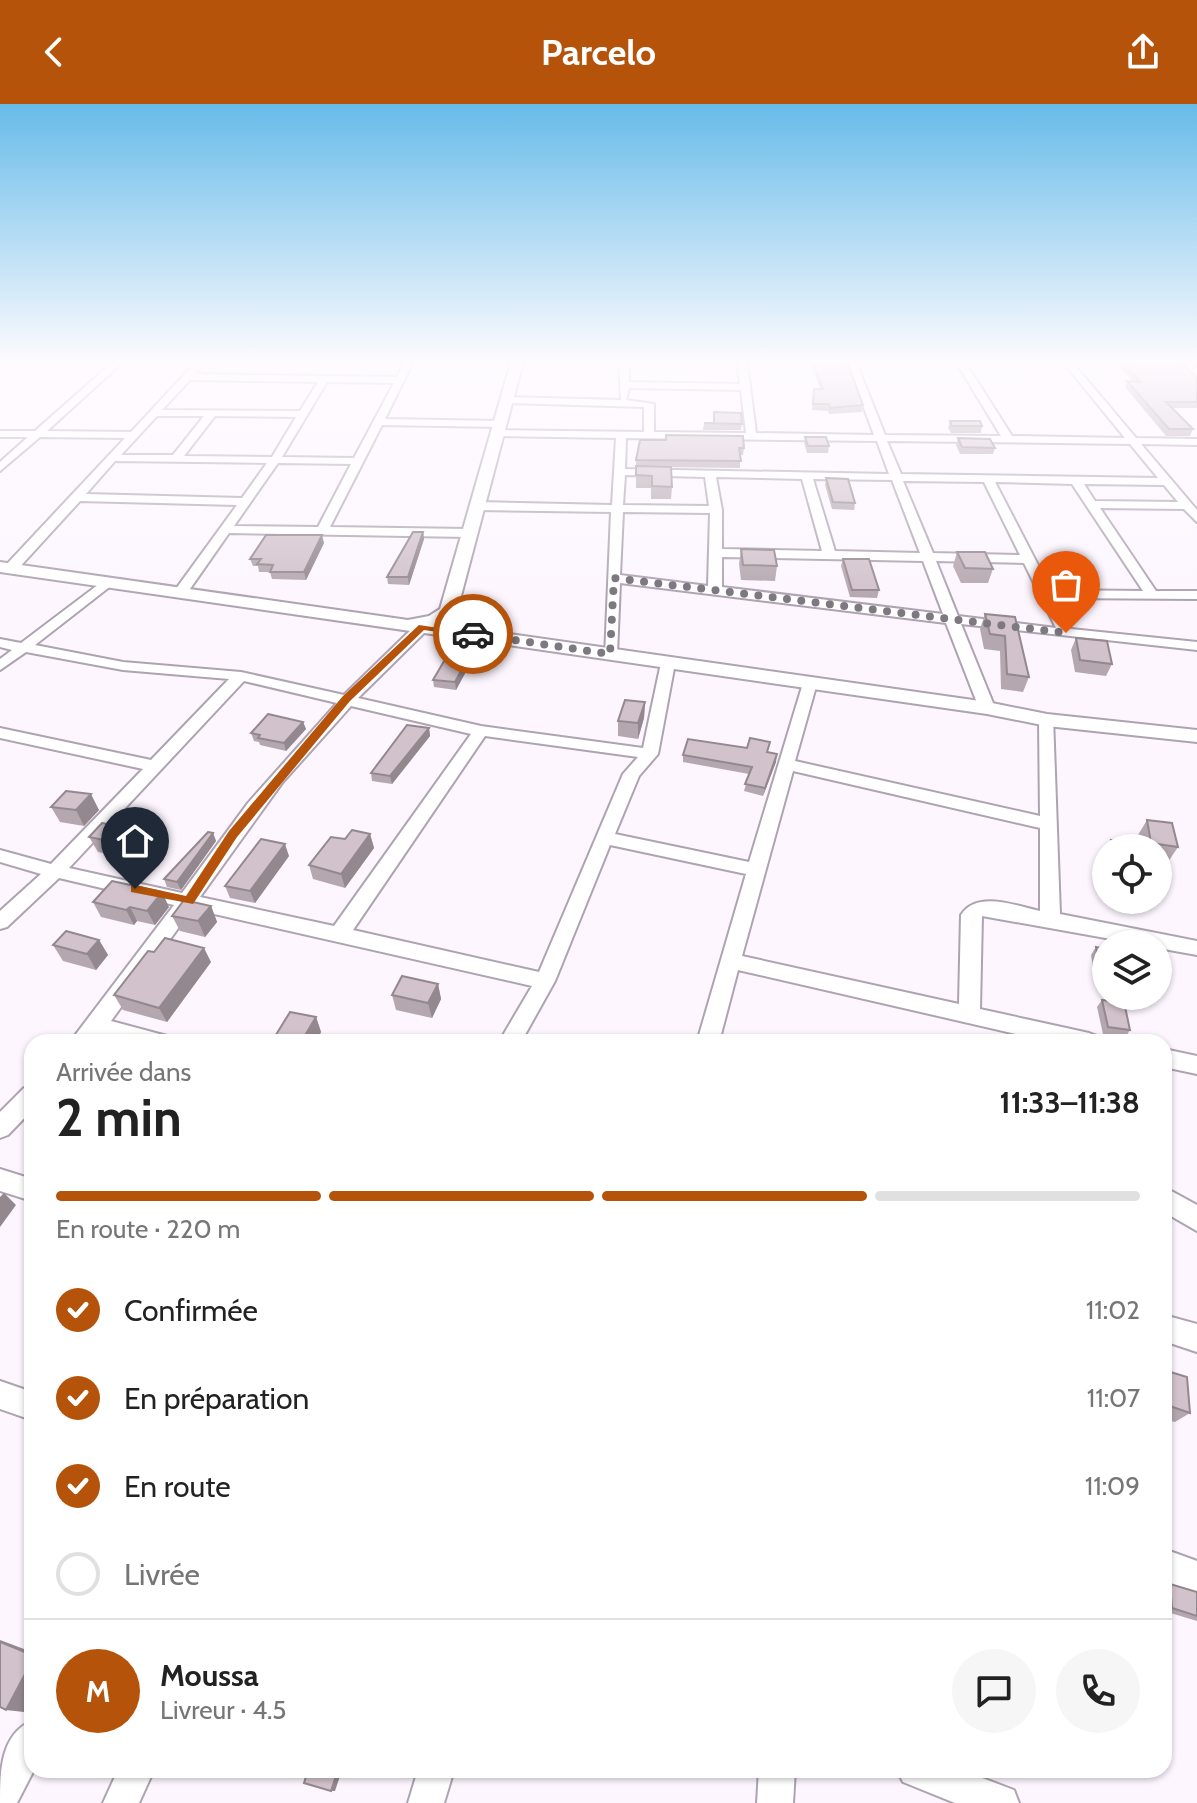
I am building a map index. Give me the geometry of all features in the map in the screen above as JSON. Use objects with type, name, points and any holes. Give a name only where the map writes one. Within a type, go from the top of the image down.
[{"type":"street","points":[[0,468],[30,441]]},
{"type":"street","points":[[6,568],[128,441]]},
{"type":"street","points":[[177,458],[190,441]]},
{"type":"street","points":[[180,593],[286,441]]},
{"type":"street","points":[[323,529],[370,441]]},
{"type":"street","points":[[88,1034],[189,901],[233,834],[347,698],[415,626],[435,620],[448,611],[494,441]]},
{"type":"street","points":[[610,654],[621,441]]},
{"type":"street","points":[[881,441],[987,708]]},
{"type":"street","points":[[1134,441],[1197,518]]},
{"type":"street","points":[[1152,441],[1197,442]]},
{"type":"street","points":[[111,458],[360,461]]},
{"type":"street","points":[[619,472],[1168,482]]},
{"type":"street","points":[[710,475],[716,510],[715,588]]},
{"type":"street","points":[[807,477],[830,556]]},
{"type":"street","points":[[988,479],[1066,633]]},
{"type":"street","points":[[1076,481],[1151,593]]},
{"type":"street","points":[[77,497],[242,502]]},
{"type":"street","points":[[1091,504],[1186,506]]},
{"type":"street","points":[[477,506],[716,510]]},
{"type":"street","points":[[223,529],[469,533]]},
{"type":"street","points":[[716,553],[1027,559]]},
{"type":"street","points":[[6,568],[987,708],[1047,720],[1197,736]]},
{"type":"street","points":[[614,578],[1197,646]]},
{"type":"street","points":[[0,666],[107,582]]},
{"type":"street","points":[[1045,594],[1197,595]]},
{"type":"street","points":[[448,611],[463,633]]},
{"type":"street","points":[[0,643],[123,666],[241,676],[481,731],[650,754]]},
{"type":"street","points":[[515,1034],[545,981],[631,774],[650,754],[668,663]]},
{"type":"street","points":[[0,922],[55,871],[241,676]]},
{"type":"street","points":[[710,1034],[809,683]]},
{"type":"street","points":[[1047,720],[1050,920]]},
{"type":"street","points":[[339,935],[481,731]]},
{"type":"street","points":[[0,733],[154,766]]},
{"type":"street","points":[[786,764],[1048,824]]},
{"type":"street","points":[[604,838],[757,870]]},
{"type":"street","points":[[0,856],[545,981]]},
{"type":"street","points":[[969,1016],[971,915],[977,909],[991,908],[1197,948]]},
{"type":"street","points":[[731,961],[969,1016],[1024,1034]]},
{"type":"street","points":[[1172,1060],[1197,1065]]},
{"type":"street","points":[[0,1128],[24,1103]]},
{"type":"street","points":[[0,1180],[24,1188]]},
{"type":"street","points":[[1172,1203],[1197,1219]]},
{"type":"street","points":[[1172,1330],[1197,1338]]},
{"type":"street","points":[[0,1395],[24,1403]]},
{"type":"street","points":[[1172,1568],[1197,1577]]},
{"type":"street","points":[[0,1799],[24,1753]]},
{"type":"street","points":[[121,1803],[132,1778]]},
{"type":"street","points":[[426,1803],[434,1778]]},
{"type":"street","points":[[775,1803],[777,1778]]},
{"type":"street","points":[[936,1778],[1001,1803]]},
{"type":"building","points":[[640,441],[743,441],[744,448],[739,448],[741,461],[636,460]]},
{"type":"building","points":[[806,441],[827,441],[829,446],[808,446]]},
{"type":"building","points":[[959,441],[991,441],[995,448],[962,447]]},
{"type":"building","points":[[636,466],[671,467],[672,487],[652,486],[652,476],[636,475]]},
{"type":"building","points":[[826,478],[848,479],[855,503],[833,502]]},
{"type":"building","points":[[413,532],[423,532],[408,577],[387,577]]},
{"type":"building","points":[[266,535],[322,535],[304,572],[270,572],[273,565],[257,564],[261,559],[250,559]]},
{"type":"building","points":[[741,549],[774,550],[777,566],[743,565]]},
{"type":"building","points":[[957,552],[985,552],[993,569],[965,568]]},
{"type":"building","points":[[843,559],[869,559],[879,590],[852,590]]},
{"type":"building","points":[[985,614],[1015,617],[1029,677],[1007,674],[1005,636],[990,634]]},
{"type":"building","points":[[1076,638],[1107,641],[1112,664],[1080,660]]},
{"type":"building","points":[[447,656],[468,658],[455,682],[433,680]]},
{"type":"building","points":[[625,700],[645,702],[638,723],[618,721]]},
{"type":"building","points":[[268,714],[303,722],[284,743],[258,738],[260,735],[251,733]]},
{"type":"building","points":[[407,725],[429,728],[390,776],[371,773]]},
{"type":"building","points":[[750,738],[770,742],[767,752],[777,754],[765,788],[745,784],[752,767],[683,755],[688,739],[747,748]]},
{"type":"building","points":[[66,791],[91,794],[76,810],[51,807]]},
{"type":"building","points":[[1147,820],[1172,823],[1178,847],[1172,846],[1172,834],[1149,834]]},
{"type":"building","points":[[102,823],[136,830],[123,844],[89,837]]},
{"type":"building","points":[[352,830],[370,834],[341,874],[309,865],[331,837],[345,839]]},
{"type":"building","points":[[208,832],[213,833],[177,882],[164,879]]},
{"type":"building","points":[[261,839],[285,844],[250,891],[225,886]]},
{"type":"building","points":[[112,881],[162,892],[147,911],[130,907],[126,910],[93,902]]},
{"type":"building","points":[[184,900],[211,906],[198,921],[172,916]]},
{"type":"building","points":[[66,931],[99,940],[87,954],[53,945]]},
{"type":"building","points":[[165,938],[204,948],[159,1008],[114,995],[148,951],[154,952]]},
{"type":"building","points":[[402,976],[438,984],[428,1003],[392,995]]},
{"type":"building","points":[[1104,1010],[1126,1010],[1130,1030],[1108,1027]]},
{"type":"building","points":[[290,1012],[316,1017],[306,1034],[276,1034]]},
{"type":"building","points":[[1172,1372],[1187,1377],[1190,1413],[1172,1407]]},
{"type":"building","points":[[1172,1585],[1197,1592],[1197,1616],[1172,1608]]},
{"type":"building","points":[[0,1642],[24,1652],[24,1676],[6,1710],[0,1707]]},
{"type":"building","points":[[306,1778],[335,1778],[331,1791],[304,1783]]},
{"type":"way so far","points":[[473,634],[610,654],[614,578],[1066,633]]},
{"type":"route","points":[[135,889],[189,901],[233,834],[347,698],[422,627],[473,634]]}]
